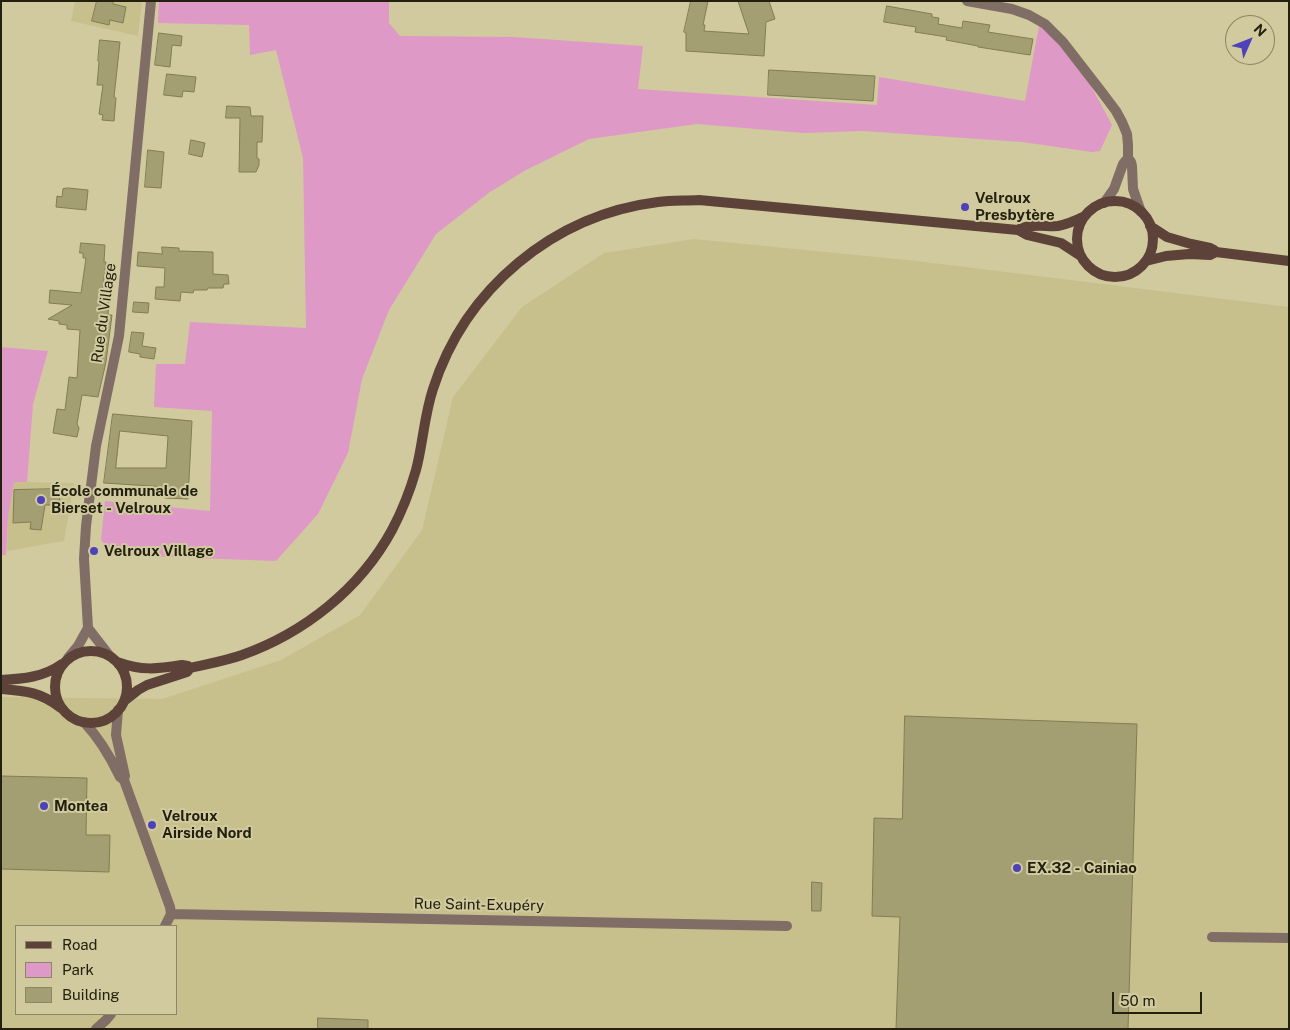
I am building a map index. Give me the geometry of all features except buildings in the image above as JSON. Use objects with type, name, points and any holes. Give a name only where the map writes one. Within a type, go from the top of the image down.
[{"type":"street","name":"Rue du Village","points":[[88,628],[84,559],[86,526],[96,446],[118,336],[151,1]]},
{"type":"street","points":[[967,1],[1012,9],[1030,15],[1045,24],[1063,42],[1116,111],[1122,122],[1128,145],[1128,158],[1132,166],[1133,189],[1141,212]]},
{"type":"street","points":[[1104,203],[1114,189],[1123,164],[1128,158]]},
{"type":"street","points":[[84,722],[99,722],[109,718],[124,701],[147,685],[188,672],[190,668],[240,656],[258,649],[295,630],[324,610],[350,586],[372,560],[391,531],[406,501],[416,471],[432,391],[444,358],[460,328],[482,298],[508,271],[541,245],[571,228],[638,205],[700,200],[1018,230],[1028,235],[1061,242],[1081,256]]},
{"type":"street","points":[[1018,230],[1026,227],[1060,225],[1085,216],[1104,203],[1124,202],[1141,212],[1148,221],[1152,232],[1153,243],[1150,255],[1143,265],[1133,273],[1122,277],[1110,277],[1098,273],[1088,266],[1081,256],[1077,235],[1085,216]]},
{"type":"street","points":[[1150,226],[1167,236],[1210,248],[1216,252],[1289,261]]},
{"type":"street","points":[[1146,261],[1166,256],[1210,255],[1216,252]]},
{"type":"street","points":[[64,710],[58,701],[55,691],[56,680],[59,670],[78,646],[88,628],[123,670],[127,680],[124,701]]},
{"type":"street","points":[[1,680],[37,676],[56,668],[78,653],[88,651],[99,651],[132,667],[144,669],[182,665],[190,668]]},
{"type":"street","points":[[1,689],[37,693],[55,703],[69,715],[84,722],[104,746],[120,777],[124,780]]},
{"type":"street","points":[[118,710],[116,734],[125,776],[124,780],[170,907],[171,914],[165,925]]},
{"type":"street","name":"Rue Saint-Exupéry","points":[[171,914],[787,926]]},
{"type":"street","points":[[1212,937],[1289,938]]},
{"type":"street","points":[[96,1029],[110,1015]]},
{"type":"shaded area","points":[[75,1],[142,1],[138,36],[71,21]]},
{"type":"shaded area","points":[[694,239],[917,261],[1289,307],[1289,1029],[1,1029],[1,697],[162,699],[281,660],[360,615],[422,530],[453,397],[522,307],[604,253]]},
{"type":"shaded area","name":"École communale de Bierset - Velroux","points":[[14,482],[74,483],[64,541],[7,551],[8,517]]},
{"type":"green space","points":[[159,1],[389,1],[389,23],[400,36],[514,37],[643,46],[638,89],[877,105],[879,77],[1025,101],[1039,26],[1048,31],[1090,84],[1112,125],[1100,151],[1092,152],[1022,142],[863,131],[803,133],[697,124],[589,139],[526,170],[490,192],[436,234],[389,310],[362,379],[348,453],[318,514],[276,561],[113,555],[101,540],[105,501],[210,511],[212,411],[154,407],[156,364],[185,364],[190,322],[306,328],[303,158],[276,50],[250,55],[249,25],[158,23]]},
{"type":"green space","points":[[1,347],[48,351],[33,404],[27,482],[14,482],[8,517],[6,555],[1,555]]},
{"type":"place","name":"Velroux Presbytère","points":[[965,207]]},
{"type":"place","name":"École communale de Bierset - Velroux","points":[[41,500]]},
{"type":"place","name":"Velroux Village","points":[[94,551]]},
{"type":"place","name":"Montea","points":[[44,806]]},
{"type":"place","name":"Velroux Airside Nord","points":[[152,825]]},
{"type":"place","name":"EX.32 - Cainiao","points":[[1017,868]]}]
